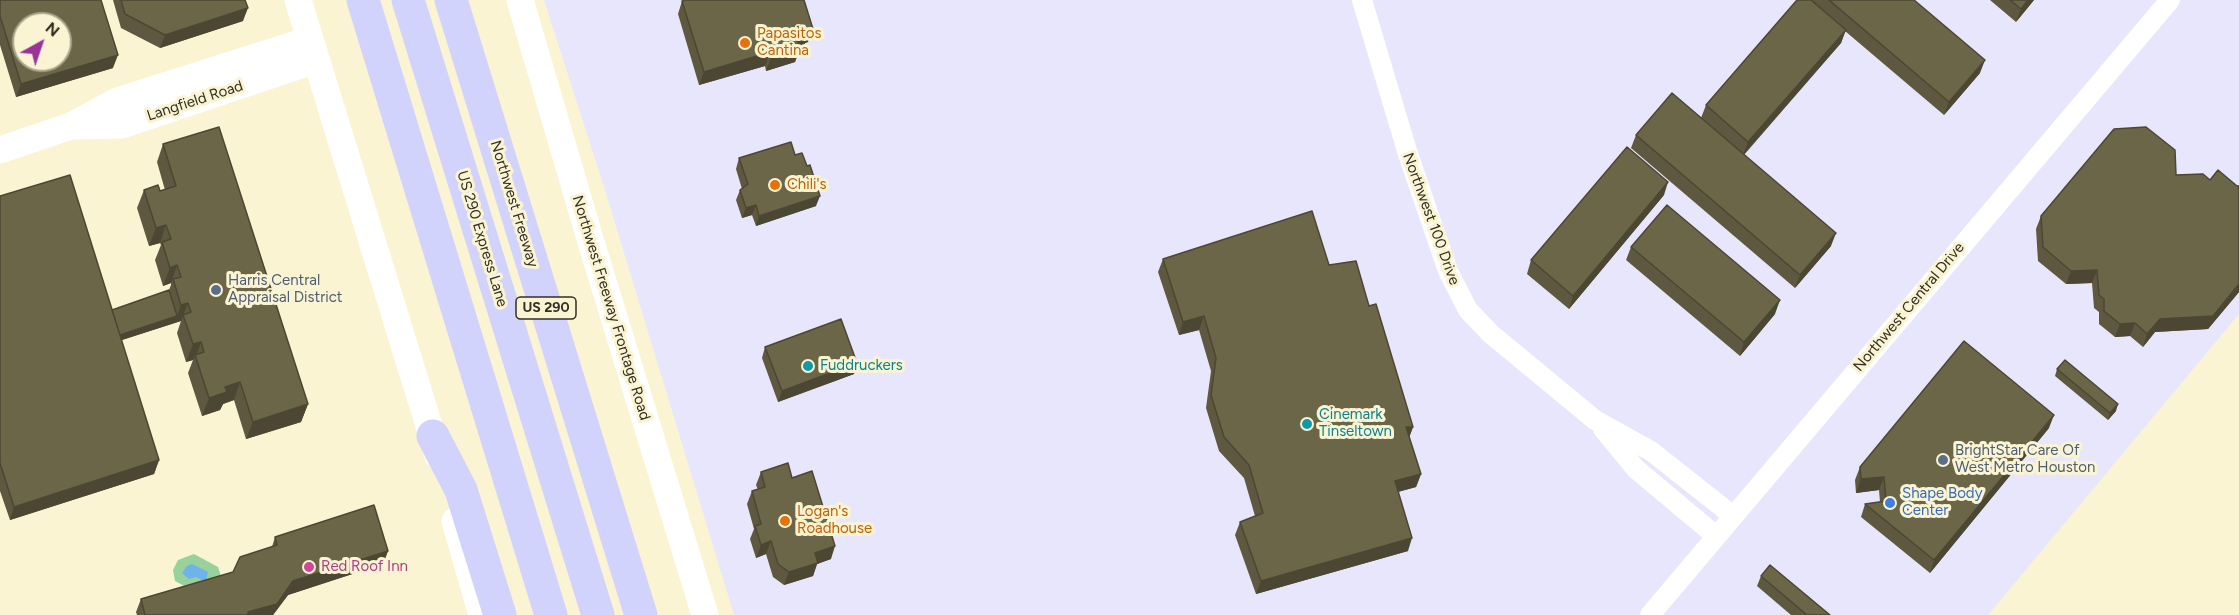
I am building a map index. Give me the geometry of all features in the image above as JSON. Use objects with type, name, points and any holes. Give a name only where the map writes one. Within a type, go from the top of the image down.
[{"type":"highway","points":[[363,0],[551,615]]},
{"type":"highway","name":"US 290 Express Lane","points":[[408,0],[598,615]]},
{"type":"highway","name":"Northwest Freeway","points":[[451,0],[641,615]]},
{"type":"highway","points":[[433,436],[461,490],[500,615]]},
{"type":"main road","points":[[298,0],[433,436],[482,615]]},
{"type":"main road","name":"Northwest Freeway Frontage Road","points":[[520,0],[705,615]]},
{"type":"main road","name":"Langfield Road","points":[[0,150],[71,126],[117,101],[313,50]]},
{"type":"street","name":"Northwest 100 Drive","points":[[1362,0],[1407,151],[1448,271],[1460,298],[1479,323],[1595,420],[1636,469],[1716,536]]},
{"type":"street","name":"Northwest Central Drive","points":[[1650,615],[1732,515],[2170,0]]},
{"type":"street","name":"Northwest 100 Drive","points":[[1595,420],[1651,451],[1732,515]]},
{"type":"shaded area","points":[[544,0],[2239,0],[2239,314],[1988,615],[734,615],[604,187]]},
{"type":"green space","points":[[194,554],[218,567],[221,576],[192,590],[175,581],[173,570],[178,560]]},
{"type":"water","points":[[192,564],[208,572],[206,580],[196,577],[189,579],[182,573],[187,566]]},
{"type":"building","points":[[0,0],[101,0],[118,55],[72,69],[72,12],[12,12],[12,55],[0,16]]},
{"type":"building","points":[[121,0],[245,0],[248,8],[165,35],[125,14]]},
{"type":"building","name":"Papasitos Cantina","points":[[804,0],[813,29],[806,31],[808,37],[797,40],[800,49],[771,58],[770,52],[704,72],[682,1]]},
{"type":"building","points":[[1797,0],[1811,0],[1846,30],[1748,142],[1706,105]]},
{"type":"building","points":[[1829,0],[1914,0],[1985,60],[1949,102]]},
{"type":"building","points":[[2010,0],[2028,0],[2021,9]]},
{"type":"building","points":[[17,72],[61,72],[21,84]]},
{"type":"building","points":[[1672,93],[1836,233],[1800,275],[1636,135]]},
{"type":"building","name":"Harris Central Appraisal District","points":[[219,127],[308,404],[253,422],[240,382],[225,387],[227,392],[209,398],[195,355],[204,352],[201,342],[193,344],[183,315],[191,312],[188,303],[181,305],[173,279],[181,277],[177,265],[170,268],[162,242],[171,239],[166,225],[156,228],[144,190],[158,185],[160,191],[176,186],[163,144]]},
{"type":"building","points":[[2146,127],[2175,150],[2176,175],[2203,174],[2210,180],[2218,170],[2239,186],[2239,284],[2213,316],[2160,319],[2147,334],[2135,323],[2120,324],[2104,311],[2104,299],[2099,295],[2097,270],[2071,271],[2043,247],[2041,216],[2114,129]]},
{"type":"building","name":"Chili's","points":[[791,142],[795,155],[802,153],[807,166],[810,165],[820,196],[759,216],[756,205],[746,208],[740,190],[748,184],[739,158]]},
{"type":"building","points":[[1627,147],[1668,182],[1573,296],[1531,260]]},
{"type":"building","points":[[70,175],[159,460],[14,507],[0,463],[0,196]]},
{"type":"building","points":[[1667,205],[1780,300],[1744,342],[1631,247]]},
{"type":"building","name":"Cinemark Tinseltown","points":[[1312,211],[1329,265],[1356,261],[1369,306],[1376,304],[1413,427],[1406,427],[1421,474],[1395,481],[1412,538],[1261,581],[1240,522],[1263,513],[1249,465],[1224,437],[1211,395],[1216,358],[1204,316],[1183,322],[1163,259]]},
{"type":"building","points":[[169,290],[177,316],[120,335],[112,310]]},
{"type":"building","name":"Fuddruckers","points":[[841,319],[857,363],[782,391],[765,347]]},
{"type":"building","points":[[1964,341],[2054,415],[1934,560],[1865,504],[1886,501],[1884,477],[1861,479],[1860,467]]},
{"type":"building","points":[[2065,360],[2118,404],[2110,413],[2057,369]]},
{"type":"building","name":"Logan's Roadhouse","points":[[788,463],[792,478],[812,471],[835,546],[815,553],[818,563],[789,572],[778,564],[771,541],[761,545],[755,526],[761,524],[752,491],[765,487],[761,472]]},
{"type":"building","name":"Red Roof Inn","points":[[374,505],[388,551],[293,581],[277,604],[248,612],[248,615],[145,615],[141,599],[233,572],[240,557],[277,545],[275,537]]},
{"type":"building","points":[[1770,565],[1830,615],[1807,615],[1761,576]]},
{"type":"place","name":"Papasitos Cantina","points":[[745,43]]},
{"type":"place","name":"Chili's","points":[[775,185]]},
{"type":"place","name":"Harris Central Appraisal District","points":[[216,290]]},
{"type":"place","name":"Fuddruckers","points":[[808,366]]},
{"type":"place","name":"Cinemark Tinseltown","points":[[1307,424]]},
{"type":"place","name":"BrightStar Care Of West Metro Houston","points":[[1943,460]]},
{"type":"place","name":"Shape Body Center","points":[[1890,503]]},
{"type":"place","name":"Logan's Roadhouse","points":[[785,521]]},
{"type":"place","name":"Red Roof Inn","points":[[309,567]]}]
